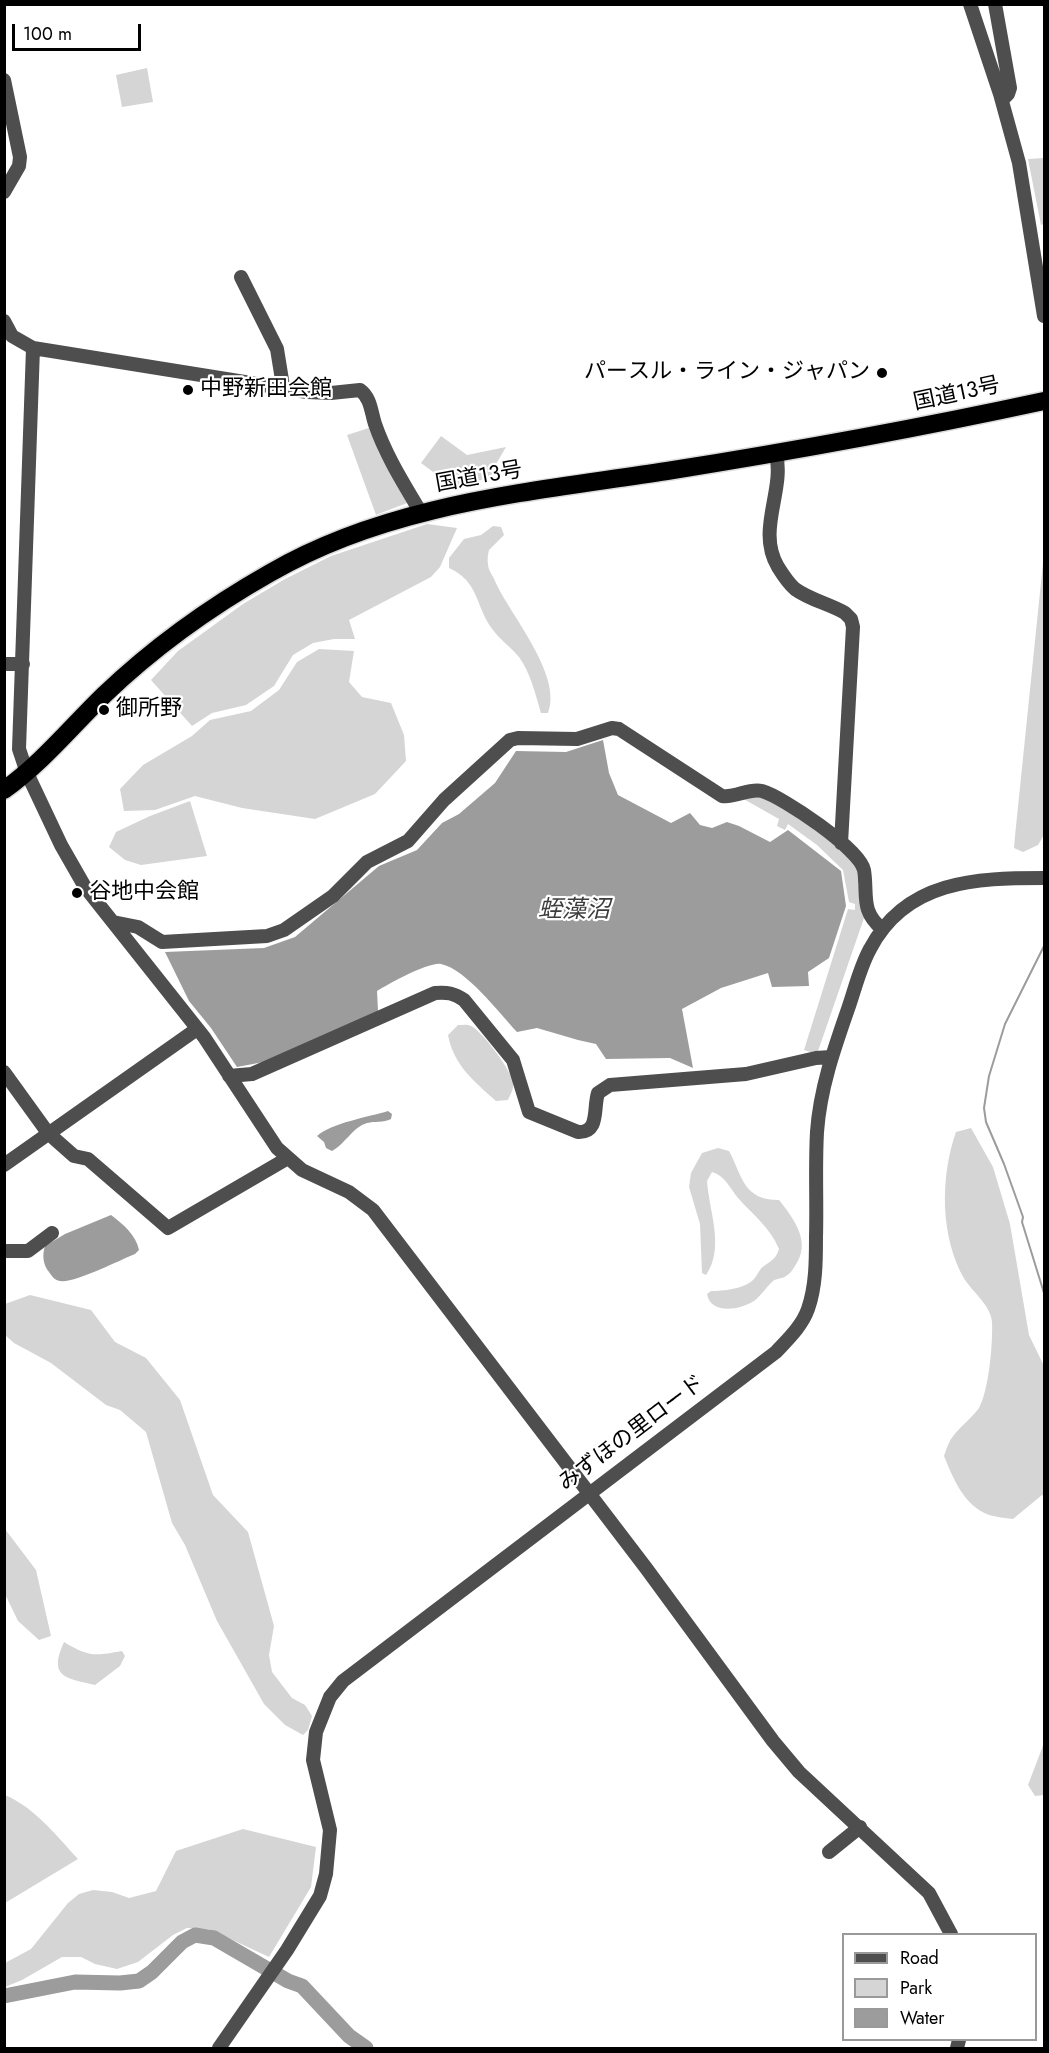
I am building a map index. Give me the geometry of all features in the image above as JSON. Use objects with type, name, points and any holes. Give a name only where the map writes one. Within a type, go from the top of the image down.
[{"type":"highway","name":"国道13号","points":[[5,789],[27,773],[151,653],[225,600],[270,572],[313,549],[357,532],[421,513],[474,501],[777,454],[946,423],[1044,401]]},
{"type":"street","points":[[970,4],[1002,100],[1019,163],[1044,316]]},
{"type":"street","points":[[995,4],[1010,88],[1002,100]]},
{"type":"street","points":[[4,80],[20,157],[19,166],[4,192]]},
{"type":"street","points":[[242,277],[277,349],[283,386]]},
{"type":"street","points":[[4,321],[12,336],[33,348],[283,386],[307,392],[363,392],[367,396],[374,422],[387,453],[421,513]]},
{"type":"street","points":[[33,348],[19,748],[27,773],[61,845],[85,886],[197,1029],[261,1125],[288,1158],[302,1170],[349,1192],[373,1210],[780,1748],[800,1773],[929,1893],[950,1933]]},
{"type":"street","points":[[777,454],[780,465],[768,533],[775,561],[783,576],[794,588],[845,613],[851,619],[853,627],[841,843]]},
{"type":"street","points":[[4,664],[23,664]]},
{"type":"street","points":[[113,922],[138,927],[162,942],[267,936],[284,930],[333,896],[366,862],[408,841],[444,800],[510,740],[518,738],[577,739],[612,728],[619,729],[722,796],[735,796],[756,790],[764,792],[824,827],[860,860],[864,867],[868,915],[882,929]]},
{"type":"street","name":"みずほの里ロード","points":[[219,2049],[287,1950],[320,1896],[326,1874],[330,1830],[313,1760],[316,1732],[330,1697],[343,1681],[776,1352],[795,1332],[808,1310],[815,1284],[817,1132],[822,1096],[831,1058],[869,950],[882,929],[899,912],[921,896],[942,887],[968,881],[1044,878]]},
{"type":"street","points":[[229,1076],[252,1074],[435,993],[446,992],[464,1000],[513,1060],[529,1112],[578,1132],[591,1129],[594,1124],[598,1093],[610,1085],[746,1074],[816,1058],[831,1058]]},
{"type":"street","points":[[4,1165],[197,1029]]},
{"type":"street","points":[[4,1072],[48,1133],[74,1156],[88,1159],[168,1228],[288,1158]]},
{"type":"street","points":[[4,1251],[28,1251],[52,1233]]},
{"type":"street","points":[[830,1852],[860,1827]]},
{"type":"green space","points":[[147,68],[153,102],[122,107],[116,75]]},
{"type":"green space","points":[[1044,158],[1044,224],[1041,225],[1028,159]]},
{"type":"green space","points":[[369,428],[380,455],[407,503],[376,515],[347,435]]},
{"type":"green space","points":[[441,436],[467,455],[506,447],[496,464],[495,475],[456,489],[421,463]]},
{"type":"green space","points":[[427,524],[457,528],[440,567],[431,577],[349,620],[355,639],[334,639],[313,643],[293,655],[274,686],[246,705],[212,713],[192,726],[151,680],[178,651],[243,604],[285,579],[331,556]]},
{"type":"green space","points":[[493,526],[501,527],[504,535],[489,550],[489,568],[542,664],[551,698],[548,713],[541,713],[527,670],[516,653],[493,630],[472,588],[466,580],[449,568],[449,558],[464,539],[481,535]]},
{"type":"green space","points":[[1044,553],[1044,835],[1038,845],[1023,852],[1014,848]]},
{"type":"green space","points":[[319,649],[354,651],[349,682],[362,697],[391,703],[404,735],[406,761],[375,794],[315,819],[242,808],[195,796],[155,810],[124,811],[120,789],[143,765],[192,736],[210,720],[251,711],[279,690],[297,662]]},
{"type":"green space","points":[[756,794],[805,818],[860,868],[857,872],[860,899],[865,913],[817,1054],[804,1050],[848,909],[855,910],[855,904],[849,902],[843,870],[817,845],[788,824],[785,830],[777,826],[779,819],[740,797]]},
{"type":"green space","points":[[190,801],[207,856],[141,865],[125,860],[109,847],[116,832]]},
{"type":"green space","points":[[458,1025],[468,1025],[476,1029],[502,1060],[513,1082],[513,1089],[508,1100],[496,1101],[473,1080],[460,1064],[448,1035]]},
{"type":"green space","points":[[971,1128],[993,1167],[1010,1224],[1029,1335],[1044,1366],[1044,1496],[1042,1495],[1013,1519],[989,1515],[973,1505],[960,1490],[944,1456],[951,1439],[979,1408],[988,1378],[991,1353],[991,1316],[965,1280],[957,1263],[947,1227],[945,1207],[947,1168],[956,1132]]},
{"type":"green space","points":[[718,1148],[729,1151],[741,1178],[751,1191],[767,1199],[779,1200],[799,1231],[802,1248],[800,1257],[790,1273],[773,1281],[754,1301],[741,1307],[727,1309],[714,1305],[707,1294],[711,1291],[732,1289],[748,1284],[762,1267],[775,1257],[779,1249],[766,1228],[724,1179],[712,1172],[707,1181],[714,1229],[714,1253],[712,1264],[706,1275],[702,1273],[700,1224],[689,1187],[691,1173],[702,1153]]},
{"type":"green space","points":[[30,1295],[91,1310],[115,1342],[146,1358],[180,1400],[213,1495],[248,1532],[274,1626],[269,1655],[272,1672],[292,1698],[305,1705],[312,1716],[308,1730],[303,1735],[285,1725],[264,1704],[217,1621],[185,1545],[172,1523],[146,1432],[120,1410],[106,1405],[51,1363],[14,1343],[5,1335],[5,1304]]},
{"type":"green space","points":[[5,1529],[36,1570],[51,1636],[39,1640],[18,1621],[5,1594]]},
{"type":"green space","points":[[64,1642],[86,1653],[122,1651],[125,1656],[120,1666],[95,1685],[84,1683],[68,1678],[59,1669],[58,1663]]},
{"type":"green space","points":[[1044,1743],[1044,1795],[1035,1796],[1028,1785]]},
{"type":"green space","points":[[5,1795],[26,1807],[78,1859],[5,1903]]},
{"type":"green space","points":[[243,1829],[316,1847],[311,1887],[269,1957],[209,1929],[187,1928],[173,1935],[138,1962],[117,1969],[95,1964],[81,1957],[62,1957],[5,1987],[5,1963],[31,1949],[68,1903],[79,1894],[93,1890],[112,1892],[129,1898],[156,1891],[176,1851]]},
{"type":"water","name":"蛭藻沼","points":[[603,740],[609,773],[618,795],[671,823],[690,813],[700,825],[712,828],[727,822],[770,842],[788,830],[841,871],[846,906],[829,958],[808,972],[809,986],[772,987],[768,973],[721,988],[682,1009],[693,1068],[670,1058],[606,1059],[596,1044],[537,1028],[517,1032],[482,993],[461,974],[441,964],[435,964],[409,974],[377,991],[378,1011],[274,1060],[237,1067],[211,1028],[189,1001],[165,952],[264,948],[295,937],[379,866],[417,850],[442,823],[459,814],[495,783],[516,751],[566,752]]},
{"type":"water","points":[[388,1111],[392,1114],[391,1119],[362,1125],[332,1151],[326,1148],[324,1142],[317,1136],[331,1127]]},
{"type":"water","points":[[111,1215],[132,1235],[139,1250],[135,1254],[75,1279],[60,1281],[53,1278],[44,1263],[45,1246],[65,1234]]},
{"type":"waterway","points":[[1044,946],[1005,1024],[989,1076],[984,1108],[986,1122],[1023,1217],[1022,1222],[1044,1293]]},
{"type":"waterway","points":[[4,1996],[75,1982],[139,1981],[152,1972],[182,1942],[195,1935],[214,1938],[288,1981],[302,1986],[349,2036],[366,2048]]},
{"type":"place","name":"パースル・ライン・ジャパン","points":[[882,373]]},
{"type":"place","name":"中野新田会館","points":[[188,390]]},
{"type":"place","name":"御所野","points":[[104,710]]},
{"type":"place","name":"谷地中会館","points":[[77,893]]}]
